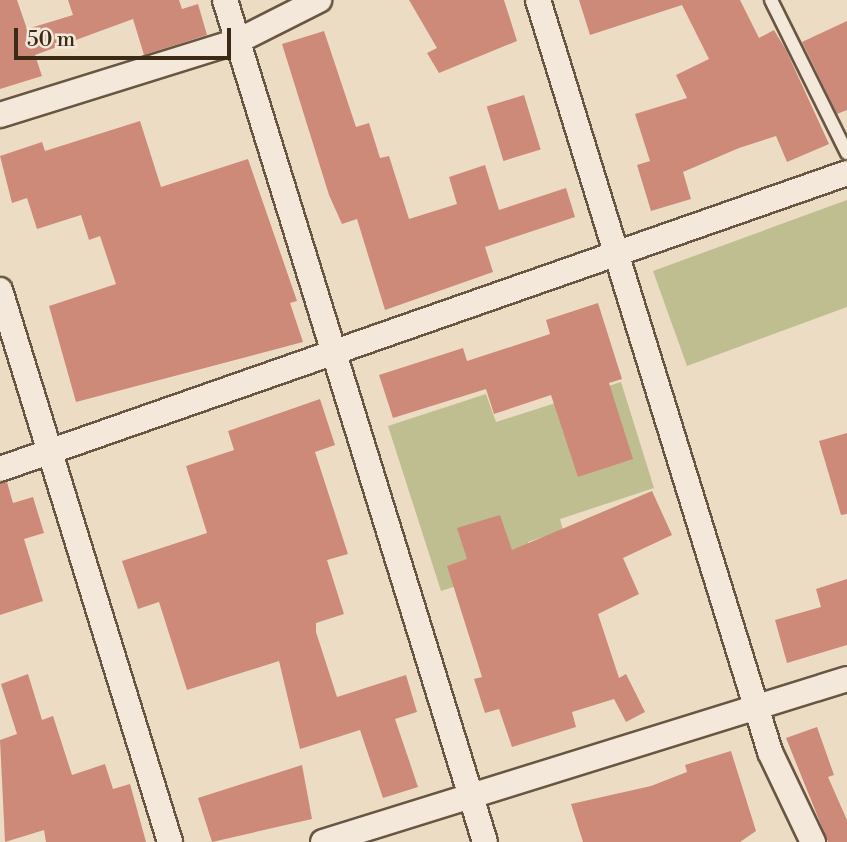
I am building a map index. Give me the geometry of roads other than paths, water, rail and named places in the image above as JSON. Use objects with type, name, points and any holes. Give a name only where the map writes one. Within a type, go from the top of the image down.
[{"type":"street","points":[[225,0],[485,842]]},
{"type":"street","points":[[0,115],[238,41],[318,0]]},
{"type":"street","points":[[538,0],[755,707],[813,842]]},
{"type":"street","points":[[0,469],[847,173]]},
{"type":"street","points":[[0,290],[170,842]]},
{"type":"street","points":[[323,842],[847,679]]},
{"type":"lane","points":[[771,0],[847,153]]}]
